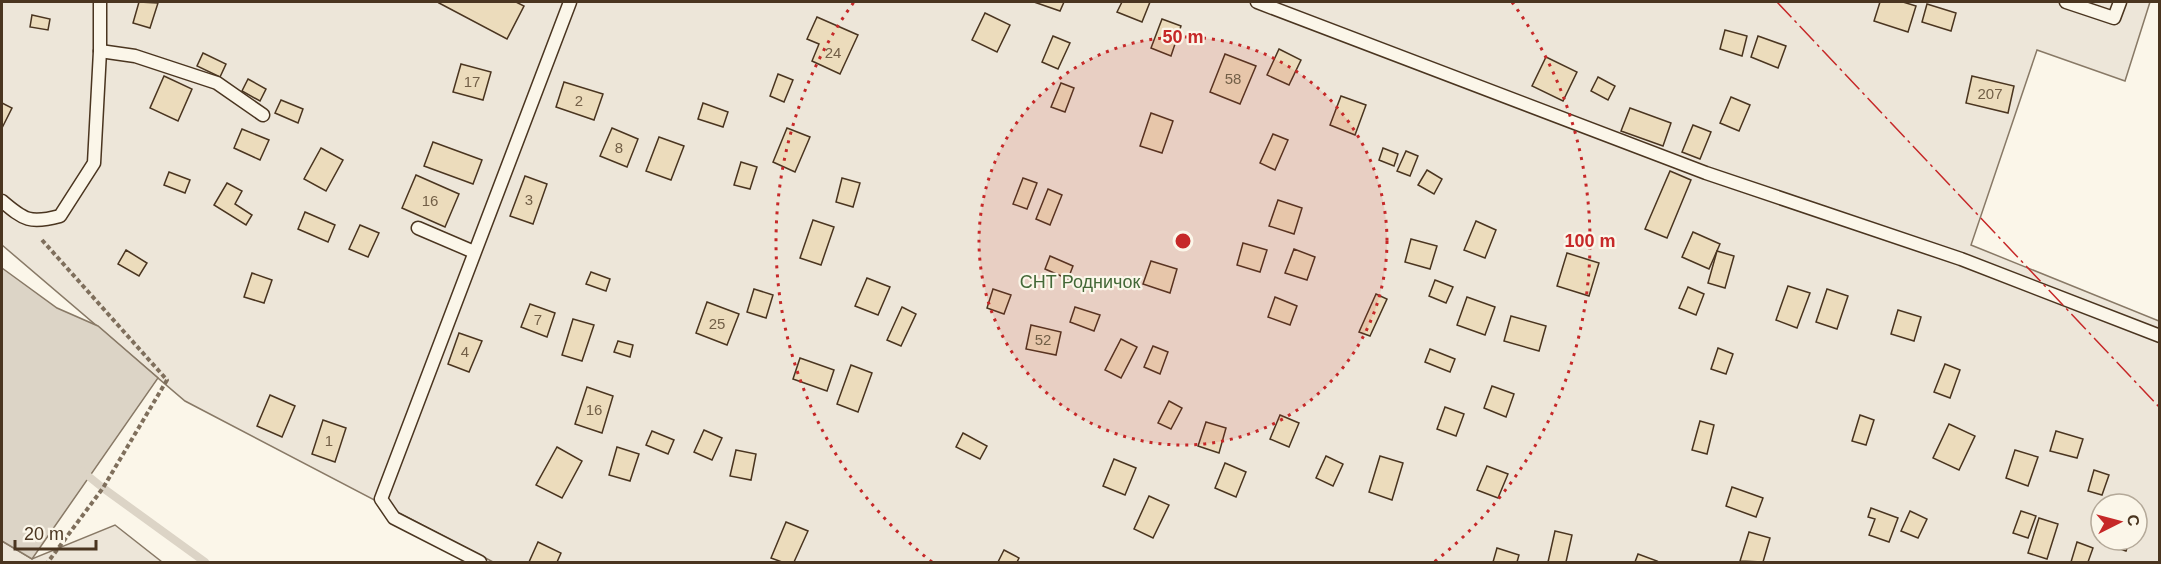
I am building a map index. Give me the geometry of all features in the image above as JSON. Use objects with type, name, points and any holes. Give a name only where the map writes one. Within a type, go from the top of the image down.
[{"type":"lane","points":[[2,201],[23,219],[46,220],[60,216],[94,163],[100,51],[100,2]]},
{"type":"lane","points":[[480,562],[394,518],[381,498],[570,2]]},
{"type":"lane","points":[[1257,2],[1695,169],[1961,259],[2160,336]]},
{"type":"lane","points":[[2066,2],[2114,18],[2120,2]]},
{"type":"lane","points":[[100,51],[135,56],[218,84],[263,116]]},
{"type":"lane","points":[[418,228],[474,252]]},
{"type":"path","points":[[23,219],[167,380],[103,488],[48,562]]},
{"type":"green space","name":"СНТ Родничок","points":[[2,2],[2150,2],[2125,81],[2037,50],[1971,245],[2159,321],[2159,562],[493,562],[185,401],[2,245]]},
{"type":"green space","points":[[115,525],[162,562],[2,562],[2,541],[32,559]]},
{"type":"shaded area","points":[[2,268],[57,308],[98,326],[158,378],[32,559],[2,541]]},
{"type":"building","points":[[139,2],[158,3],[150,28],[133,23]]},
{"type":"building","points":[[440,2],[516,2],[524,6],[507,39]]},
{"type":"building","points":[[1034,2],[1064,2],[1060,11]]},
{"type":"building","points":[[1122,2],[1150,2],[1142,22],[1117,12]]},
{"type":"building","points":[[1880,2],[1903,2],[1916,6],[1908,32],[1874,21]]},
{"type":"building","points":[[1927,4],[1956,13],[1951,31],[1922,22]]},
{"type":"building","points":[[985,13],[1010,25],[997,52],[972,40]]},
{"type":"building","points":[[32,15],[50,19],[48,30],[30,27]]},
{"type":"building","points":[[817,17],[858,35],[840,74],[812,61],[819,44],[807,39]]},
{"type":"building","points":[[1162,19],[1181,26],[1171,56],[1151,48]]},
{"type":"building","points":[[1725,30],[1747,36],[1742,56],[1720,49]]},
{"type":"building","points":[[1053,36],[1070,43],[1058,69],[1042,62]]},
{"type":"building","points":[[1758,36],[1786,46],[1778,68],[1751,57]]},
{"type":"building","points":[[1279,49],[1301,60],[1289,85],[1267,75]]},
{"type":"building","points":[[203,53],[226,64],[220,77],[197,66]]},
{"type":"building","points":[[1225,54],[1256,66],[1240,104],[1210,92]]},
{"type":"building","points":[[1546,57],[1577,72],[1563,101],[1532,86]]},
{"type":"building","points":[[461,64],[491,72],[483,100],[453,92]]},
{"type":"building","points":[[778,74],[793,80],[784,102],[770,96]]},
{"type":"building","points":[[164,76],[192,89],[178,121],[150,108]]},
{"type":"building","points":[[1972,76],[2014,86],[2008,113],[1966,103]]},
{"type":"building","points":[[1598,77],[1615,86],[1608,100],[1591,91]]},
{"type":"building","points":[[248,79],[266,89],[260,101],[242,91]]},
{"type":"building","points":[[564,82],[603,94],[594,120],[556,107]]},
{"type":"building","points":[[1061,83],[1074,88],[1065,112],[1051,107]]},
{"type":"building","points":[[1341,96],[1366,105],[1355,135],[1330,125]]},
{"type":"building","points":[[1731,97],[1750,105],[1739,131],[1720,123]]},
{"type":"building","points":[[281,100],[303,109],[298,123],[275,113]]},
{"type":"building","points":[[2,103],[12,108],[2,128]]},
{"type":"building","points":[[703,103],[728,112],[723,127],[698,119]]},
{"type":"building","points":[[1630,108],[1671,123],[1663,146],[1621,131]]},
{"type":"building","points":[[1151,113],[1173,121],[1162,153],[1140,146]]},
{"type":"building","points":[[1693,125],[1711,132],[1700,159],[1682,152]]},
{"type":"building","points":[[612,128],[638,139],[627,167],[600,156]]},
{"type":"building","points":[[787,128],[810,137],[795,172],[773,162]]},
{"type":"building","points":[[242,129],[269,140],[260,160],[234,148]]},
{"type":"building","points":[[1273,134],[1288,140],[1275,170],[1260,163]]},
{"type":"building","points":[[659,137],[684,146],[671,180],[646,171]]},
{"type":"building","points":[[433,142],[482,160],[473,184],[424,166]]},
{"type":"building","points":[[321,148],[343,160],[326,191],[304,179]]},
{"type":"building","points":[[1383,148],[1398,154],[1394,166],[1379,160]]},
{"type":"building","points":[[1406,151],[1418,156],[1410,176],[1397,171]]},
{"type":"building","points":[[741,162],[757,167],[750,189],[734,185]]},
{"type":"building","points":[[1427,170],[1442,179],[1434,194],[1418,185]]},
{"type":"building","points":[[1670,171],[1691,180],[1667,238],[1645,229]]},
{"type":"building","points":[[169,172],[190,180],[185,193],[164,185]]},
{"type":"building","points":[[416,175],[459,194],[445,227],[402,208]]},
{"type":"building","points":[[525,176],[547,184],[533,224],[510,216]]},
{"type":"building","points":[[842,178],[860,183],[853,207],[836,202]]},
{"type":"building","points":[[1023,178],[1037,183],[1027,209],[1013,204]]},
{"type":"building","points":[[227,183],[242,191],[235,204],[252,215],[246,225],[214,205]]},
{"type":"building","points":[[1048,189],[1062,195],[1050,225],[1036,219]]},
{"type":"building","points":[[1278,200],[1302,208],[1294,234],[1269,226]]},
{"type":"building","points":[[305,212],[335,225],[328,242],[298,229]]},
{"type":"building","points":[[813,220],[834,227],[821,265],[800,258]]},
{"type":"building","points":[[1476,221],[1496,230],[1485,258],[1464,250]]},
{"type":"building","points":[[360,225],[379,233],[368,257],[349,249]]},
{"type":"building","points":[[1693,232],[1720,244],[1709,269],[1682,257]]},
{"type":"building","points":[[1411,239],[1437,246],[1430,269],[1405,262]]},
{"type":"building","points":[[1243,243],[1267,250],[1260,272],[1237,265]]},
{"type":"building","points":[[1294,249],[1315,257],[1307,280],[1285,273]]},
{"type":"building","points":[[126,250],[147,263],[139,276],[118,264]]},
{"type":"building","points":[[1717,251],[1734,256],[1725,288],[1708,283]]},
{"type":"building","points":[[1567,253],[1599,263],[1589,296],[1557,286]]},
{"type":"building","points":[[1050,256],[1073,266],[1068,279],[1045,269]]},
{"type":"building","points":[[1151,261],[1177,269],[1170,293],[1143,284]]},
{"type":"building","points":[[591,272],[610,279],[606,291],[586,284]]},
{"type":"building","points":[[252,273],[272,280],[264,303],[244,297]]},
{"type":"building","points":[[867,278],[890,287],[878,315],[855,306]]},
{"type":"building","points":[[1435,280],[1453,287],[1446,303],[1429,296]]},
{"type":"building","points":[[1788,286],[1810,293],[1797,328],[1776,320]]},
{"type":"building","points":[[1688,287],[1704,294],[1696,315],[1679,308]]},
{"type":"building","points":[[754,289],[773,295],[766,318],[747,312]]},
{"type":"building","points":[[993,289],[1011,295],[1004,314],[987,308]]},
{"type":"building","points":[[1827,289],[1848,296],[1837,329],[1816,322]]},
{"type":"building","points":[[1376,294],[1387,299],[1370,336],[1359,332]]},
{"type":"building","points":[[1275,297],[1297,306],[1290,325],[1268,317]]},
{"type":"building","points":[[1467,297],[1495,307],[1485,335],[1457,325]]},
{"type":"building","points":[[707,302],[739,314],[727,345],[696,333]]},
{"type":"building","points":[[530,304],[555,313],[547,337],[521,327]]},
{"type":"building","points":[[902,307],[916,314],[901,346],[887,340]]},
{"type":"building","points":[[1075,307],[1100,315],[1094,331],[1070,322]]},
{"type":"building","points":[[1898,310],[1921,317],[1914,341],[1891,334]]},
{"type":"building","points":[[1511,316],[1546,326],[1539,351],[1504,341]]},
{"type":"building","points":[[573,319],[594,325],[582,361],[562,355]]},
{"type":"building","points":[[1031,325],[1061,332],[1056,355],[1026,349]]},
{"type":"building","points":[[459,333],[482,341],[469,372],[448,364]]},
{"type":"building","points":[[1121,339],[1137,347],[1121,378],[1105,370]]},
{"type":"building","points":[[618,341],[633,345],[630,357],[614,352]]},
{"type":"building","points":[[1153,346],[1168,352],[1160,374],[1144,367]]},
{"type":"building","points":[[1718,348],[1733,354],[1726,374],[1711,369]]},
{"type":"building","points":[[1430,349],[1455,359],[1450,372],[1425,362]]},
{"type":"building","points":[[800,358],[834,370],[827,391],[793,379]]},
{"type":"building","points":[[1945,364],[1960,370],[1950,398],[1934,392]]},
{"type":"building","points":[[851,365],[872,373],[858,412],[837,404]]},
{"type":"building","points":[[1492,386],[1514,394],[1506,417],[1484,408]]},
{"type":"building","points":[[587,387],[613,396],[602,433],[575,424]]},
{"type":"building","points":[[270,395],[295,406],[282,437],[257,426]]},
{"type":"building","points":[[1169,401],[1182,408],[1171,429],[1158,423]]},
{"type":"building","points":[[1445,407],[1464,414],[1456,436],[1437,429]]},
{"type":"building","points":[[1280,415],[1299,423],[1289,447],[1270,439]]},
{"type":"building","points":[[1860,415],[1874,420],[1866,445],[1852,441]]},
{"type":"building","points":[[323,420],[346,428],[335,462],[312,454]]},
{"type":"building","points":[[1700,421],[1714,425],[1707,454],[1692,450]]},
{"type":"building","points":[[1206,422],[1226,428],[1219,453],[1198,446]]},
{"type":"building","points":[[1949,424],[1975,436],[1959,470],[1933,458]]},
{"type":"building","points":[[704,430],[722,438],[712,460],[694,452]]},
{"type":"building","points":[[652,431],[674,440],[668,454],[646,445]]},
{"type":"building","points":[[2056,431],[2083,439],[2077,458],[2050,451]]},
{"type":"building","points":[[963,433],[987,446],[980,459],[956,447]]},
{"type":"building","points":[[557,447],[582,461],[562,498],[536,485]]},
{"type":"building","points":[[617,447],[639,454],[630,481],[609,475]]},
{"type":"building","points":[[736,450],[756,454],[751,480],[730,476]]},
{"type":"building","points":[[2015,450],[2038,457],[2028,486],[2006,478]]},
{"type":"building","points":[[1326,456],[1343,464],[1333,486],[1316,478]]},
{"type":"building","points":[[1380,456],[1403,463],[1392,500],[1369,492]]},
{"type":"building","points":[[1114,459],[1136,468],[1125,495],[1103,486]]},
{"type":"building","points":[[1225,463],[1246,472],[1236,497],[1215,488]]},
{"type":"building","points":[[1487,466],[1508,474],[1498,498],[1477,490]]},
{"type":"building","points":[[2094,470],[2109,475],[2103,492],[2088,491]]},
{"type":"building","points":[[1732,487],[1763,498],[1756,517],[1726,506]]},
{"type":"building","points":[[1149,496],[1169,505],[1153,538],[1134,529]]},
{"type":"building","points":[[1871,508],[1898,518],[1889,542],[1869,535],[1875,519],[1868,517]]},
{"type":"building","points":[[1910,511],[1927,519],[1918,538],[1901,531]]},
{"type":"building","points":[[2021,511],[2036,516],[2028,538],[2013,533]]},
{"type":"building","points":[[2039,518],[2058,524],[2047,559],[2028,553]]},
{"type":"building","points":[[786,522],[808,531],[794,562],[782,562],[771,558]]},
{"type":"building","points":[[1555,531],[1572,535],[1566,562],[1548,562]]},
{"type":"building","points":[[1749,532],[1770,538],[1763,562],[1740,561]]},
{"type":"building","points":[[538,542],[561,553],[557,562],[529,562]]},
{"type":"building","points":[[2077,542],[2089,546],[2089,552],[2092,552],[2088,562],[2071,562]]},
{"type":"building","points":[[1497,548],[1519,555],[1517,562],[1493,562]]},
{"type":"building","points":[[1004,550],[1019,558],[1017,562],[998,562]]},
{"type":"building","points":[[1638,554],[1657,561],[1635,562]]},
{"type":"waterway","points":[[82,471],[205,562]]},
{"type":"power","points":[[1777,2],[2160,408]]}]
